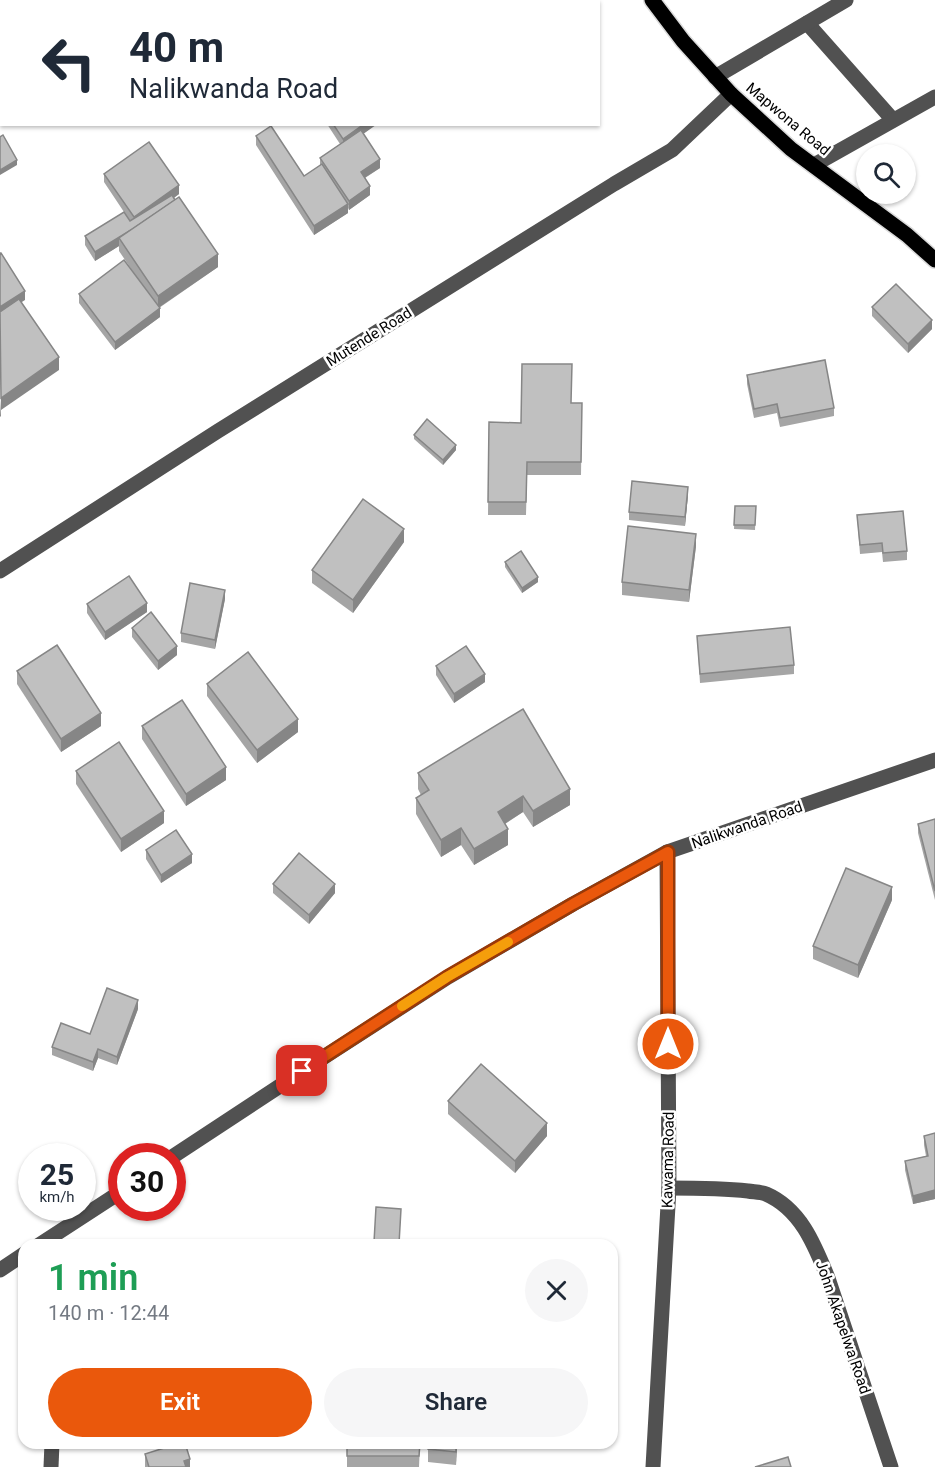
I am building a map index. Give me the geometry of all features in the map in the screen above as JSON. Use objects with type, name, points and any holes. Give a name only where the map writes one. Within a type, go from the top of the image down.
[{"type":"main road","name":"Mapwona Road","points":[[652,0],[683,41],[730,94],[791,149],[907,235],[935,260]]},
{"type":"street","points":[[715,77],[846,0]]},
{"type":"street","points":[[807,23],[894,120]]},
{"type":"street","name":"Mutende Road","points":[[0,571],[218,431],[594,196],[672,150],[730,94]]},
{"type":"street","points":[[814,165],[935,97]]},
{"type":"street","name":"Nalikwanda Road","points":[[186,1148],[447,977],[668,852],[935,760]]},
{"type":"street","name":"Kawama Road","points":[[653,1467],[669,1188],[668,852]]},
{"type":"street","name":"John Akapelwa Road","points":[[669,1188],[764,1193],[796,1216],[807,1233],[828,1278],[891,1467]]},
{"type":"street","points":[[57,1239],[108,1201]]},
{"type":"street","points":[[0,1269],[18,1258]]},
{"type":"street","points":[[51,1467],[52,1449]]},
{"type":"building","points":[[271,126],[304,176],[322,164],[348,204],[314,226],[256,136]]},
{"type":"building","points":[[334,126],[361,126],[343,139]]},
{"type":"building","points":[[361,130],[380,159],[361,172],[370,186],[349,201],[320,158]]},
{"type":"building","points":[[3,135],[17,160],[0,170],[0,137]]},
{"type":"building","points":[[149,142],[179,185],[134,217],[104,174]]},
{"type":"building","points":[[172,195],[175,200],[95,252],[85,236],[124,212],[130,221]]},
{"type":"building","points":[[179,197],[218,254],[158,296],[119,238]]},
{"type":"building","points":[[0,253],[25,291],[0,307]]},
{"type":"building","points":[[124,260],[160,308],[115,342],[79,294]]},
{"type":"building","points":[[896,284],[932,320],[908,344],[872,307]]},
{"type":"building","points":[[19,299],[59,357],[1,398],[0,312]]},
{"type":"building","points":[[825,360],[834,408],[780,418],[777,404],[754,409],[747,375]]},
{"type":"building","points":[[522,364],[572,364],[571,403],[582,403],[581,462],[527,462],[526,502],[488,502],[489,422],[521,423]]},
{"type":"building","points":[[427,419],[456,445],[443,460],[414,435]]},
{"type":"building","points":[[632,481],[688,487],[685,517],[629,512]]},
{"type":"building","points":[[363,499],[404,529],[353,600],[312,570]]},
{"type":"building","points":[[735,506],[756,506],[755,525],[734,525]]},
{"type":"building","points":[[903,511],[907,551],[883,553],[882,543],[860,545],[857,515]]},
{"type":"building","points":[[628,526],[696,534],[689,590],[622,582]]},
{"type":"building","points":[[521,551],[538,577],[522,588],[505,562]]},
{"type":"building","points":[[129,576],[147,603],[105,632],[87,604]]},
{"type":"building","points":[[190,583],[225,590],[215,640],[181,633]]},
{"type":"building","points":[[151,612],[177,646],[158,661],[132,628]]},
{"type":"building","points":[[790,627],[794,665],[700,674],[697,636]]},
{"type":"building","points":[[57,645],[101,713],[61,739],[17,671]]},
{"type":"building","points":[[466,646],[485,674],[454,694],[436,666]]},
{"type":"building","points":[[248,652],[298,719],[257,750],[207,684]]},
{"type":"building","points":[[182,700],[226,767],[186,794],[142,726]]},
{"type":"building","points":[[523,709],[570,789],[533,811],[523,796],[498,812],[508,829],[474,849],[461,828],[441,840],[416,798],[429,790],[418,773]]},
{"type":"building","points":[[119,742],[164,811],[121,839],[76,771]]},
{"type":"building","points":[[935,819],[935,891],[918,824]]},
{"type":"building","points":[[176,830],[192,854],[161,875],[146,850]]},
{"type":"building","points":[[299,853],[335,884],[309,915],[273,884]]},
{"type":"building","points":[[846,868],[892,887],[858,965],[813,946]]},
{"type":"building","points":[[107,988],[138,1000],[117,1057],[98,1049],[93,1062],[52,1047],[61,1023],[90,1034]]},
{"type":"building","points":[[481,1064],[547,1123],[515,1161],[448,1101]]},
{"type":"building","points":[[935,1133],[935,1190],[913,1196],[905,1161],[928,1156],[924,1136]]},
{"type":"building","points":[[376,1207],[401,1209],[399,1239],[374,1239]]},
{"type":"building","points":[[161,1449],[187,1449],[190,1459],[184,1461],[186,1467],[149,1467],[145,1454]]},
{"type":"building","points":[[347,1449],[420,1449],[419,1456],[347,1456]]},
{"type":"building","points":[[428,1449],[456,1449],[456,1452]]},
{"type":"building","points":[[788,1457],[791,1467],[755,1467]]},
{"type":"slow traffic","points":[[402,1006],[508,942]]},
{"type":"route","points":[[302,1071],[447,977],[668,852],[668,1044]]}]
